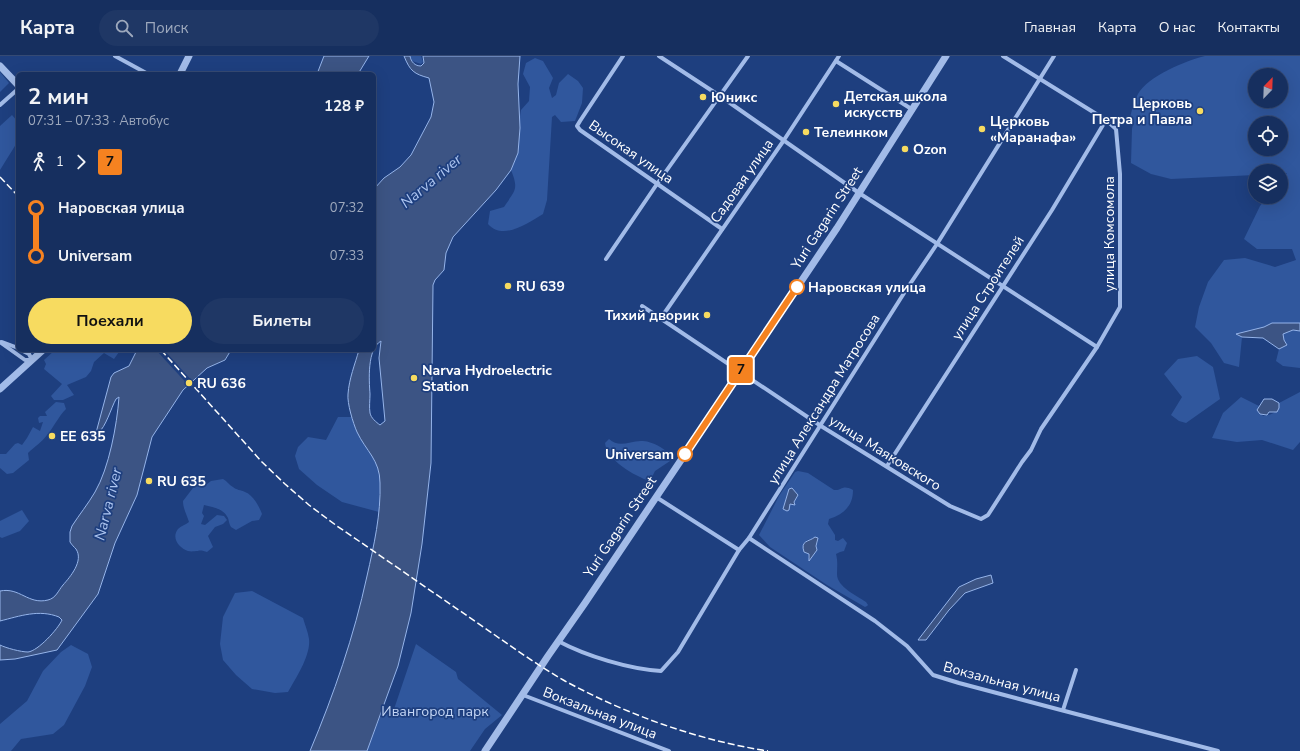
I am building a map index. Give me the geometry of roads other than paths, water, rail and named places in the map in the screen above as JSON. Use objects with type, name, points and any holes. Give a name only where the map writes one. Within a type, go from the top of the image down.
[{"type":"street","points":[[115,56],[144,72]]},
{"type":"street","points":[[181,72],[189,56]]},
{"type":"street","name":"Высокая улица","points":[[622,56],[577,126],[580,130],[722,229]]},
{"type":"street","points":[[659,56],[720,96],[859,193],[1097,347]]},
{"type":"street","points":[[606,259],[748,56]]},
{"type":"street","name":"Садовая улица","points":[[661,318],[722,229],[742,203],[840,56]]},
{"type":"street","name":"Yuri Gagarin Street","points":[[485,751],[859,193],[946,56]]},
{"type":"street","points":[[1003,56],[1106,120]]},
{"type":"street","name":"улица Александра Матросова","points":[[558,641],[584,653],[647,670],[661,671],[678,652],[739,550],[749,538],[821,426],[1054,56]]},
{"type":"street","points":[[836,61],[913,110]]},
{"type":"street","points":[[0,66],[16,83]]},
{"type":"street","points":[[0,106],[16,91]]},
{"type":"street","name":"улица Строителей","points":[[887,466],[1052,210],[1106,120]]},
{"type":"street","name":"улица Комсомола","points":[[981,519],[988,515],[1031,450],[1041,429],[1097,347],[1120,306],[1120,174],[1116,129],[1106,120]]},
{"type":"street","name":"улица Маяковского","points":[[642,306],[821,426],[950,506],[981,519]]},
{"type":"street","points":[[0,342],[16,347]]},
{"type":"street","points":[[0,342],[25,360],[32,360]]},
{"type":"street","points":[[26,352],[29,354],[32,360]]},
{"type":"street","points":[[0,389],[41,352]]},
{"type":"street","points":[[656,497],[739,550]]},
{"type":"street","name":"Вокзальная улица","points":[[749,538],[875,621],[907,646],[933,675],[1218,751]]},
{"type":"street","points":[[1063,710],[1076,670]]},
{"type":"street","name":"Вокзальная улица","points":[[523,695],[669,751]]},
{"type":"water","points":[[324,56],[369,56],[359,72],[318,72]]},
{"type":"water","name":"Narva river","points":[[404,56],[410,56],[414,63],[421,66],[424,63],[423,56],[520,56],[518,84],[520,128],[518,153],[511,170],[496,190],[453,237],[446,253],[444,270],[435,280],[433,285],[431,463],[422,544],[411,613],[398,666],[367,751],[310,751],[350,643],[367,576],[378,518],[380,483],[378,468],[355,428],[349,408],[348,394],[358,352],[373,352],[369,373],[370,413],[375,421],[380,425],[385,421],[379,358],[381,341],[376,345],[376,187],[384,178],[400,167],[411,155],[431,117],[434,102],[429,78],[416,73],[411,68]]},
{"type":"water","points":[[1272,323],[1300,323],[1300,331],[1293,330],[1283,334],[1287,345],[1279,349],[1263,338],[1242,337],[1236,334],[1264,327]]},
{"type":"water","name":"Narva river","points":[[136,352],[230,352],[225,360],[207,368],[183,390],[152,437],[137,495],[115,543],[98,594],[57,650],[15,659],[0,660],[0,645],[10,649],[28,652],[32,651],[47,639],[62,620],[59,617],[52,615],[37,613],[22,615],[0,621],[0,591],[13,591],[35,600],[48,600],[55,596],[75,568],[78,554],[70,542],[70,532],[72,526],[100,482],[104,471],[114,433],[119,397],[116,399],[108,417],[98,433],[97,429],[111,377],[114,373],[129,366]]},
{"type":"water","points":[[1264,399],[1272,399],[1279,403],[1277,412],[1269,412],[1267,415],[1260,414],[1257,410]]},
{"type":"water","points":[[792,488],[798,495],[794,502],[795,505],[790,504],[789,510],[787,511],[783,509],[789,489]]},
{"type":"water","points":[[815,537],[818,538],[816,546],[817,550],[809,561],[809,554],[804,552],[803,545]]},
{"type":"water","points":[[991,575],[993,583],[965,593],[949,610],[926,640],[918,640],[959,587],[976,579]]},
{"type":"railway","points":[[0,177],[16,194]]},
{"type":"railway","points":[[163,352],[262,462],[309,505],[337,526],[553,674],[613,705],[664,725],[715,740],[768,751]]},
{"type":"place","name":"Юникс","points":[[703,97]]},
{"type":"place","name":"Детская школа искусств","points":[[836,104]]},
{"type":"place","name":"Церковь Петра и Павла","points":[[1200,111]]},
{"type":"place","name":"Церковь «Маранафа»","points":[[982,129]]},
{"type":"place","name":"Телеинком","points":[[806,132]]},
{"type":"place","name":"Ozon","points":[[905,149]]},
{"type":"place","name":"RU 639","points":[[508,286]]},
{"type":"place","name":"Наровская улица","points":[[797,287]]},
{"type":"place","name":"Тихий дворик","points":[[707,315]]},
{"type":"place","name":"Narva Hydroelectric Station","points":[[414,378]]},
{"type":"place","name":"RU 636","points":[[189,383]]},
{"type":"place","name":"EE 635","points":[[52,436]]},
{"type":"place","name":"Universam","points":[[685,454]]},
{"type":"place","name":"RU 635","points":[[149,481]]},
{"type":"park label","name":"Ивангород парк","points":[[435,711]]}]
